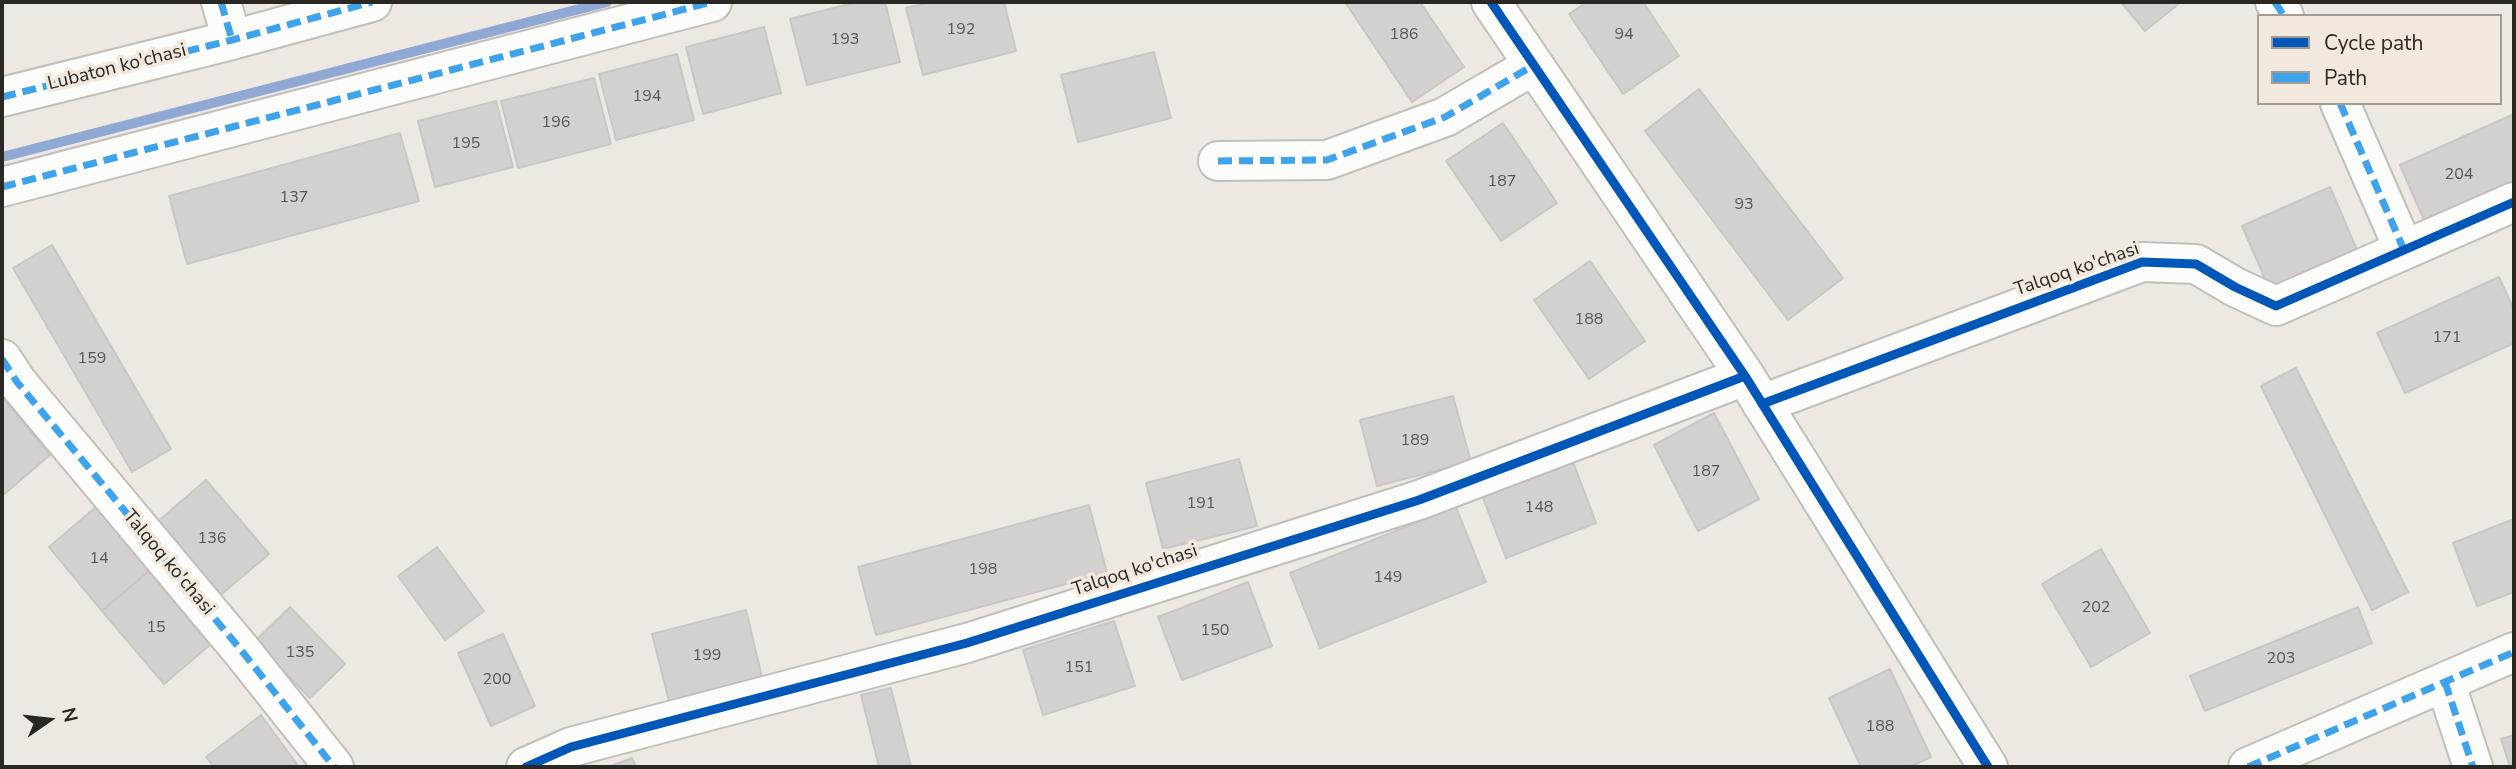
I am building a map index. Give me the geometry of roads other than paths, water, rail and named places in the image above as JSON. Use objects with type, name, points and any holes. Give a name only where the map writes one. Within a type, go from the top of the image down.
[{"type":"street","points":[[220,2],[232,40]]},
{"type":"street","name":"Lubaton ko'chasi","points":[[2,97],[372,2]]},
{"type":"street","points":[[2,187],[712,2]]},
{"type":"street","points":[[1492,2],[1753,390],[1988,767]]},
{"type":"street","points":[[1219,161],[1327,159],[1445,117],[1534,65]]},
{"type":"street","points":[[2341,105],[2404,250]]},
{"type":"street","name":"Talqoq ko'chasi","points":[[526,767],[571,747],[968,643],[1419,500],[2142,262],[2196,264],[2235,287],[2276,306],[2514,202]]},
{"type":"street","name":"Talqoq ko'chasi","points":[[2,359],[17,382],[241,650],[334,767]]},
{"type":"street","points":[[2248,767],[2514,652]]},
{"type":"street","points":[[2445,682],[2473,767]]},
{"type":"waterway","points":[[2,157],[607,2]]}]
